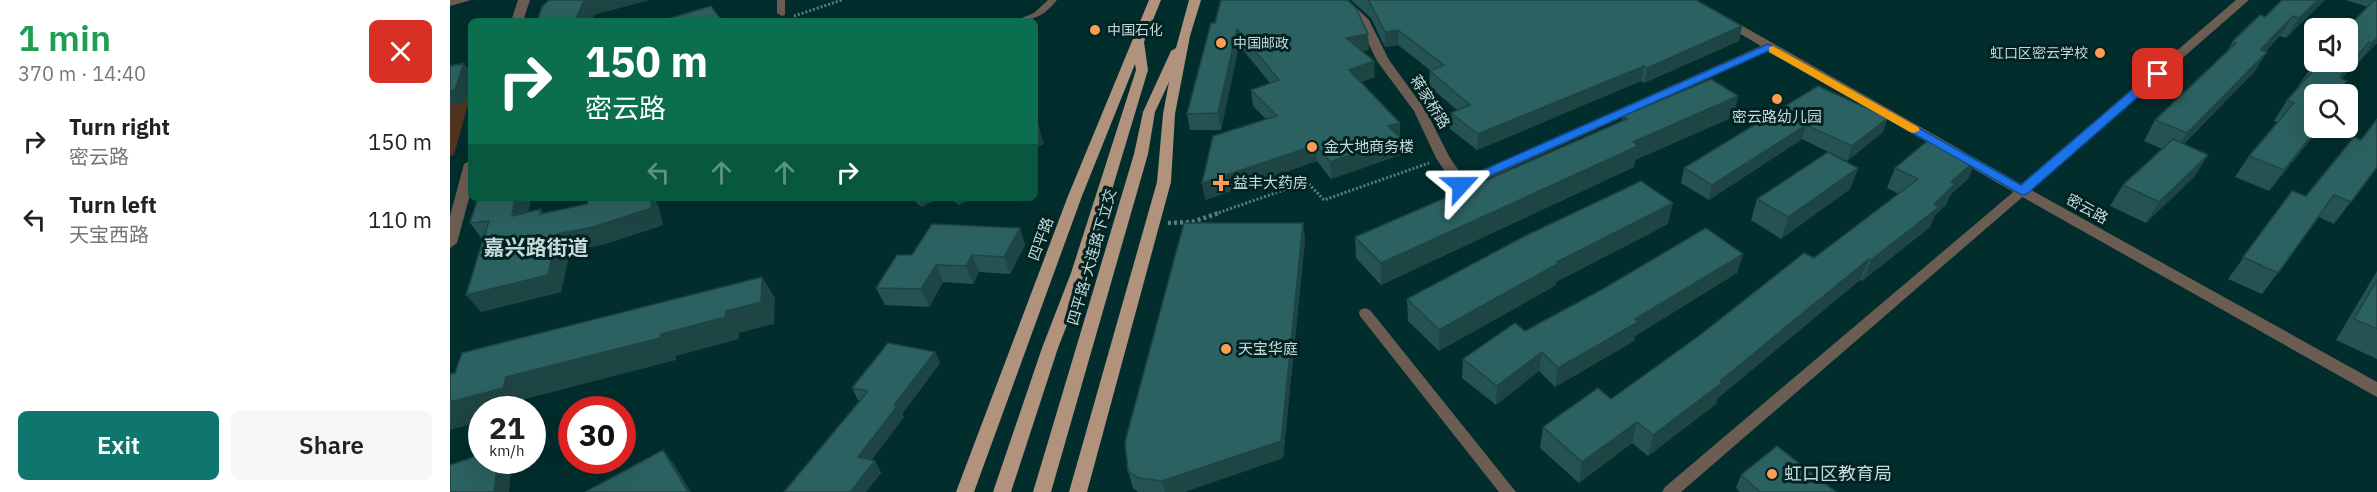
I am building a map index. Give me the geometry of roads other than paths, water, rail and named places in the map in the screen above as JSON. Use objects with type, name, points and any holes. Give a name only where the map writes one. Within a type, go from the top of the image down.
[{"type":"main road","name":"四平路","points":[[965,492],[1076,196],[1155,0]]},
{"type":"main road","points":[[1078,492],[1155,223],[1164,182],[1169,114],[1184,36],[1195,0]]},
{"type":"main road","name":"四平路-大连路下立交","points":[[1042,492],[1141,154],[1149,112],[1184,36]]},
{"type":"main road","name":"四平路-大连路下立交","points":[[1002,492],[1050,348],[1079,273],[1142,70],[1138,43]]},
{"type":"street","points":[[450,3],[465,0]]},
{"type":"street","points":[[518,18],[524,0]]},
{"type":"street","name":"蒋家桥路","points":[[1341,0],[1363,20],[1383,61],[1420,111],[1443,158],[1461,185],[1768,47]]},
{"type":"street","name":"密云路","points":[[1689,0],[2022,191],[2377,390]]},
{"type":"street","points":[[2022,191],[2243,0]]},
{"type":"street","points":[[450,243],[468,175]]},
{"type":"lane","points":[[781,0],[786,15]]},
{"type":"lane","points":[[1028,18],[1037,15],[1053,0]]},
{"type":"lane","points":[[1670,492],[2022,191]]},
{"type":"lane","points":[[1365,313],[1508,492]]},
{"type":"place","name":"中国石化","points":[[1095,30]]},
{"type":"place","name":"中国邮政","points":[[1221,43]]},
{"type":"place","name":"虹口区密云学校","points":[[2100,53]]},
{"type":"place","name":"密云路幼儿园","points":[[1777,99]]},
{"type":"place","name":"金大地商务楼","points":[[1312,147]]},
{"type":"place","name":"益丰大药房","points":[[1221,183]]},
{"type":"place","name":"天宝华庭","points":[[1226,349]]},
{"type":"place","name":"虹口区教育局","points":[[1772,474]]},
{"type":"district","name":"嘉兴路街道","points":[[536,248]]}]
